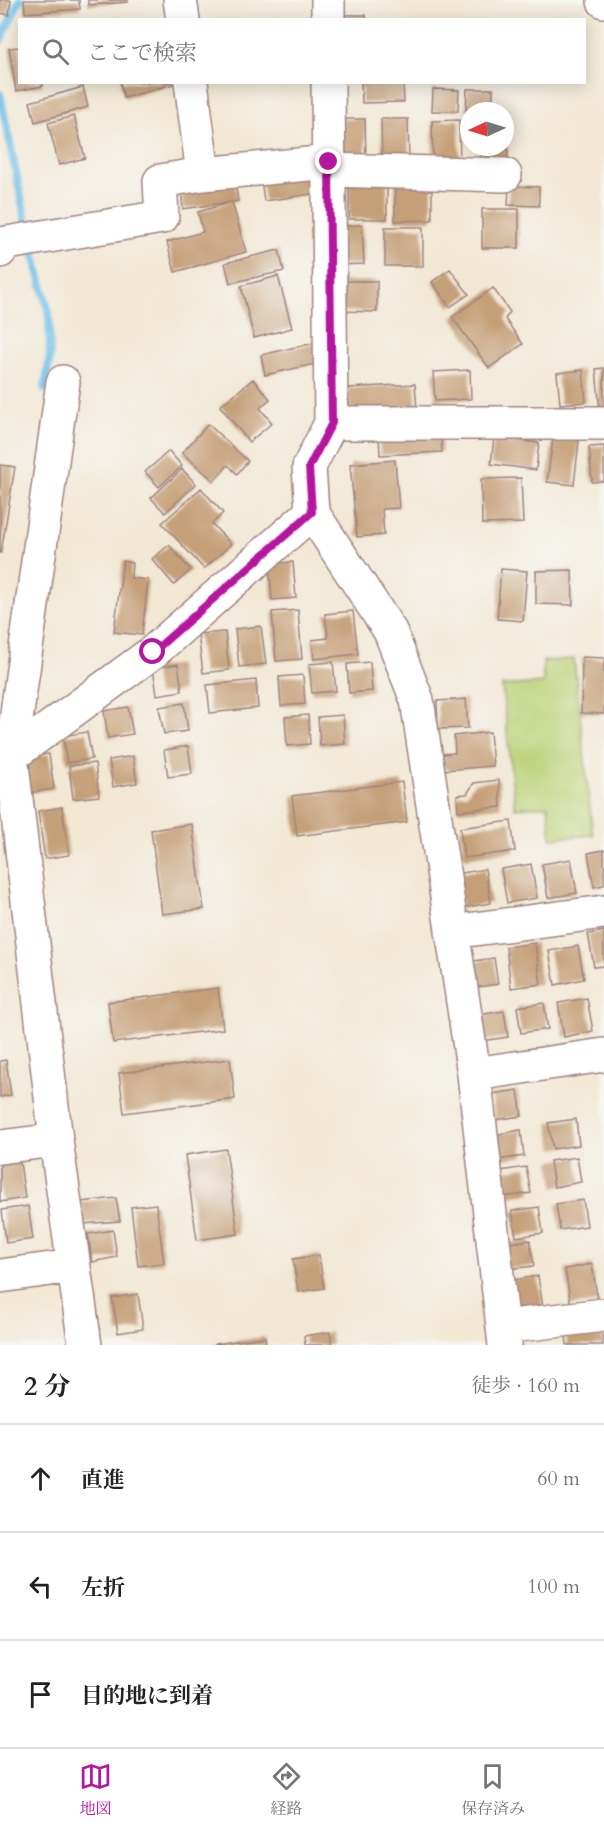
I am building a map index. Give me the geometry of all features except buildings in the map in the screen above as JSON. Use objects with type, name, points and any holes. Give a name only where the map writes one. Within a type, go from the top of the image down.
[{"type":"street","points":[[180,0],[183,18]]},
{"type":"street","points":[[328,0],[328,18]]},
{"type":"street","points":[[191,84],[202,174]]},
{"type":"street","points":[[328,84],[332,423],[309,467],[312,512],[390,631],[417,700],[474,1074],[504,1336],[604,1315]]},
{"type":"street","points":[[0,251],[1,244],[162,217],[160,181],[202,174],[329,166],[506,175]]},
{"type":"street","points":[[63,382],[6,757],[10,842],[85,1345]]},
{"type":"street","points":[[332,423],[604,423]]},
{"type":"street","points":[[6,757],[153,652],[312,512]]},
{"type":"street","points":[[452,933],[604,912]]},
{"type":"street","points":[[474,1074],[604,1055]]},
{"type":"street","points":[[0,1147],[56,1140]]},
{"type":"street","points":[[0,1276],[73,1266]]},
{"type":"green space","points":[[574,659],[593,835],[551,838],[548,806],[515,808],[502,686],[543,683],[543,661]]},
{"type":"waterway","points":[[0,41],[20,0]]},
{"type":"waterway","points":[[0,94],[27,227]]},
{"type":"waterway","points":[[34,253],[49,313],[50,355],[45,389]]},
{"type":"route","points":[[153,652],[312,512],[309,467],[332,423],[329,162]]}]
